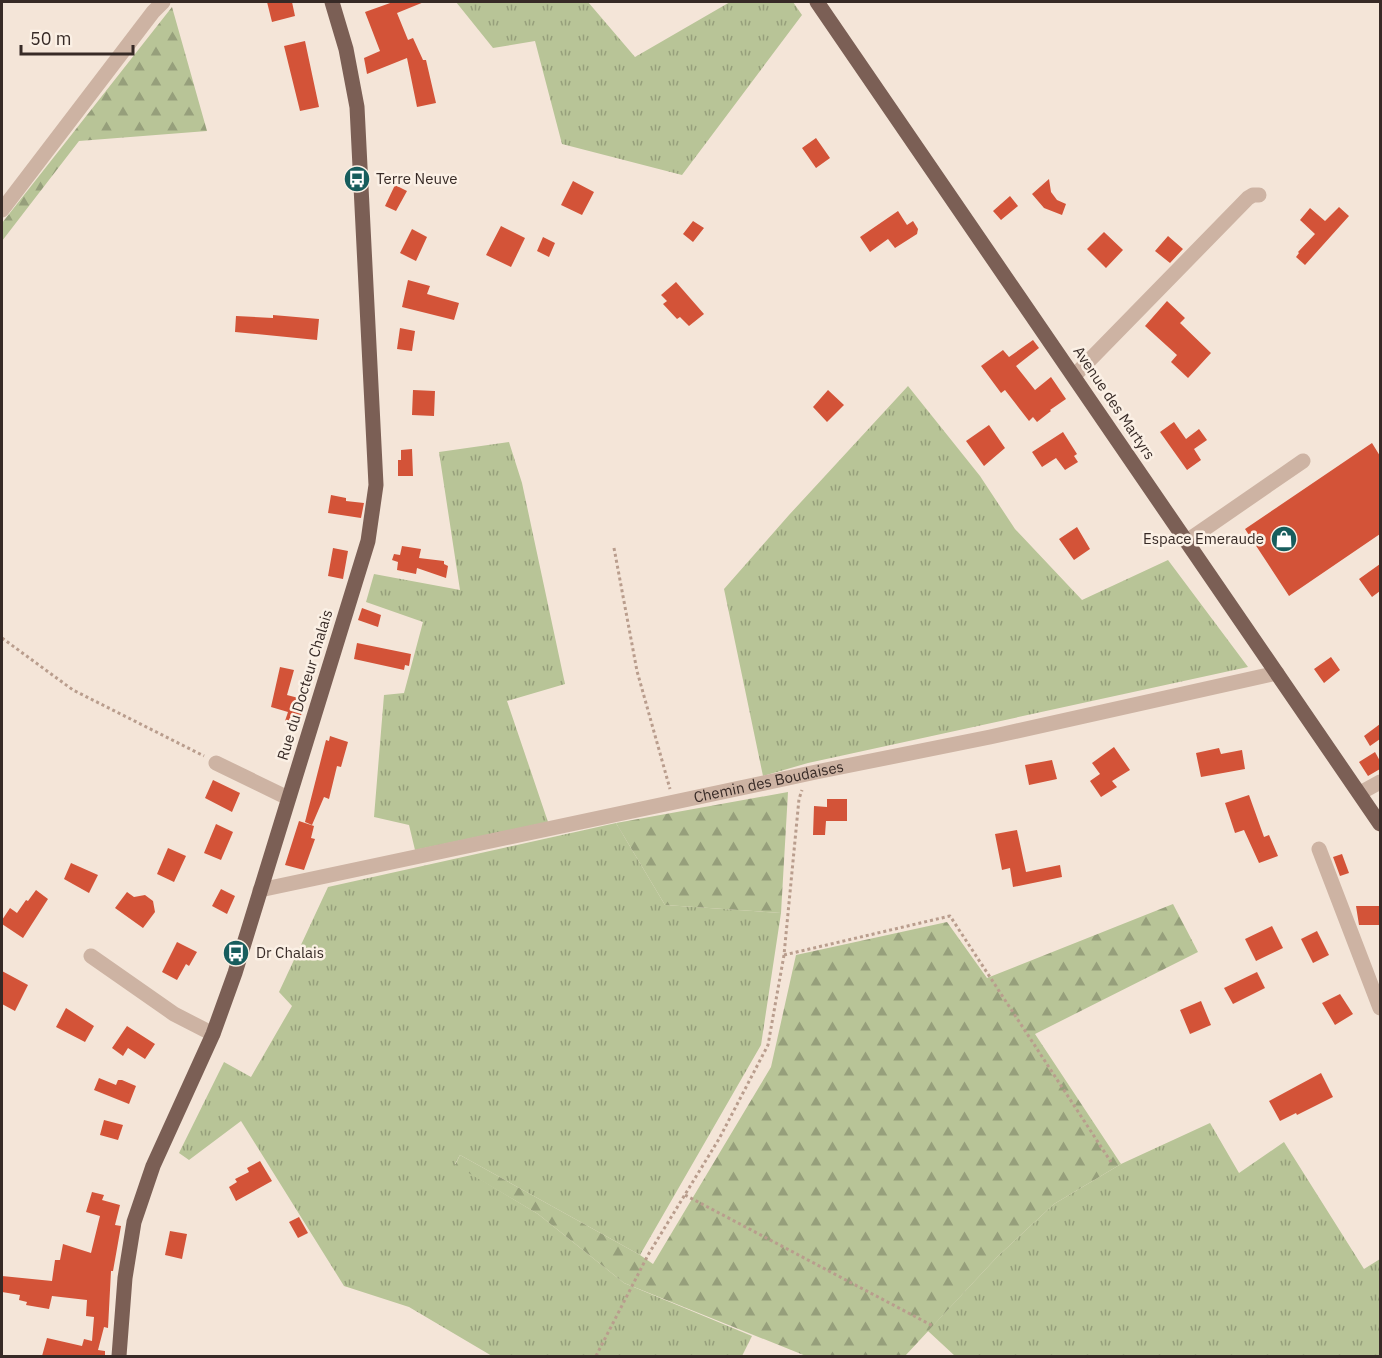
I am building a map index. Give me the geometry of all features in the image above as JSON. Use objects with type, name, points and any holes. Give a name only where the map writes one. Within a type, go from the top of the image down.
[{"type":"main road","name":"Rue du Docteur Chalais","points":[[119,1356],[125,1278],[134,1222],[153,1166],[213,1034],[235,973],[368,541],[376,485],[357,107],[332,2]]},
{"type":"main road","name":"Avenue des Martyrs","points":[[817,2],[1380,824]]},
{"type":"street","points":[[2,210],[163,2]]},
{"type":"street","points":[[1074,376],[1248,198],[1259,195]]},
{"type":"street","points":[[1187,541],[1303,461]]},
{"type":"street","name":"Chemin des Boudaises","points":[[260,890],[990,737],[1277,673]]},
{"type":"street","points":[[216,763],[288,798]]},
{"type":"street","points":[[1360,794],[1380,782]]},
{"type":"street","points":[[1319,849],[1380,1008]]},
{"type":"street","points":[[91,956],[174,1014],[213,1034]]},
{"type":"path","points":[[614,548],[637,671],[674,802]]},
{"type":"path","points":[[2,638],[73,690],[216,763]]},
{"type":"path","points":[[596,1356],[648,1255],[719,1139],[768,1045],[784,955],[799,799],[807,774]]},
{"type":"path","points":[[784,955],[950,916],[1111,1162]]},
{"type":"path","points":[[685,1195],[933,1326]]},
{"type":"green space","points":[[456,2],[588,2],[635,57],[730,2],[793,2],[802,15],[682,175],[562,144],[535,41],[493,48]]},
{"type":"green space","points":[[172,7],[207,131],[79,141],[2,241],[2,223]]},
{"type":"green space","points":[[908,386],[980,476],[1015,529],[1082,600],[1168,560],[1248,667],[808,763],[763,776],[724,589]]},
{"type":"green space","points":[[509,442],[522,483],[565,684],[507,701],[548,822],[415,850],[409,825],[374,817],[384,695],[404,693],[423,622],[366,602],[374,574],[460,590],[439,452]]},
{"type":"green space","points":[[788,792],[781,913],[665,905],[616,823]]},
{"type":"green space","points":[[616,823],[665,905],[781,913],[761,1045],[640,1255],[460,1155],[455,1164],[538,1214],[624,1283],[752,1336],[742,1356],[492,1356],[409,1307],[344,1286],[241,1121],[189,1160],[179,1153],[224,1062],[251,1077],[292,1006],[279,992],[328,887]]},
{"type":"green space","points":[[1173,904],[1198,952],[1035,1034],[1121,1164],[1054,1204],[997,1257],[905,1356],[806,1356],[624,1283],[538,1214],[455,1165],[460,1155],[653,1264],[771,1067],[796,955],[947,922],[987,978]]},
{"type":"green space","points":[[1210,1123],[1239,1173],[1284,1142],[1364,1269],[1380,1259],[1380,1356],[955,1356],[928,1331],[997,1257],[1054,1204],[1121,1164]]},
{"type":"building","points":[[267,2],[292,2],[295,16],[272,22]]},
{"type":"building","points":[[393,2],[424,2],[397,13],[408,40],[413,38],[423,60],[426,60],[436,103],[417,107],[407,58],[367,74],[364,58],[380,51],[365,12]]},
{"type":"building","points":[[305,41],[319,107],[300,111],[284,46]]},
{"type":"building","points":[[816,138],[830,158],[816,168],[802,148]]},
{"type":"building","points":[[1049,179],[1051,192],[1057,200],[1066,204],[1062,215],[1044,208],[1032,194]]},
{"type":"building","points":[[573,181],[594,192],[582,215],[561,205]]},
{"type":"building","points":[[395,185],[407,191],[396,211],[385,206]]},
{"type":"building","points":[[1010,196],[1018,206],[1001,220],[993,211]]},
{"type":"building","points":[[1339,207],[1349,216],[1305,265],[1296,257],[1315,234],[1300,220],[1310,208],[1325,221]]},
{"type":"building","points":[[898,211],[907,225],[913,221],[918,229],[917,234],[895,248],[888,239],[870,252],[860,237]]},
{"type":"building","points":[[693,221],[704,228],[693,242],[683,234]]},
{"type":"building","points":[[501,226],[525,238],[511,267],[486,255]]},
{"type":"building","points":[[412,229],[427,237],[416,261],[400,253]]},
{"type":"building","points":[[1104,232],[1123,250],[1106,268],[1087,249]]},
{"type":"building","points":[[1168,236],[1183,249],[1170,263],[1155,251]]},
{"type":"building","points":[[543,237],[555,243],[549,257],[537,251]]},
{"type":"building","points":[[408,280],[430,286],[427,294],[459,303],[454,320],[402,307]]},
{"type":"building","points":[[676,282],[704,314],[689,326],[680,317],[677,319],[663,304],[667,301],[661,295]]},
{"type":"building","points":[[1167,301],[1185,318],[1180,323],[1211,353],[1188,378],[1171,362],[1177,355],[1145,326]]},
{"type":"building","points":[[273,315],[319,319],[317,340],[235,332],[236,316],[273,318]]},
{"type":"building","points":[[400,328],[415,331],[412,351],[397,349]]},
{"type":"building","points":[[1033,340],[1039,348],[1016,366],[1035,390],[1051,377],[1066,399],[1037,422],[1033,417],[1029,421],[1005,390],[1001,393],[981,366],[1003,350],[1009,357]]},
{"type":"building","points":[[413,390],[435,391],[434,416],[412,415]]},
{"type":"building","points":[[828,390],[844,405],[827,422],[813,407]]},
{"type":"building","points":[[1174,422],[1186,439],[1199,429],[1207,440],[1194,449],[1201,460],[1187,470],[1160,432]]},
{"type":"building","points":[[989,425],[1005,448],[984,466],[966,441]]},
{"type":"building","points":[[1063,432],[1077,454],[1074,456],[1078,462],[1065,470],[1056,458],[1042,467],[1032,452]]},
{"type":"building","points":[[1372,443],[1380,456],[1380,534],[1289,596],[1245,529]]},
{"type":"building","points":[[412,449],[413,476],[398,476],[398,460],[401,460],[401,450]]},
{"type":"building","points":[[331,495],[346,498],[346,501],[364,503],[361,518],[328,513]]},
{"type":"building","points":[[1077,527],[1090,549],[1074,560],[1059,539]]},
{"type":"building","points":[[402,546],[421,549],[419,558],[444,561],[444,564],[448,566],[446,578],[417,568],[416,574],[397,570],[398,562],[392,560],[394,554],[400,555]]},
{"type":"building","points":[[333,548],[348,551],[343,579],[328,576]]},
{"type":"building","points":[[1380,564],[1380,591],[1372,597],[1359,579]]},
{"type":"building","points":[[362,608],[381,615],[378,627],[358,620]]},
{"type":"building","points":[[357,643],[411,654],[409,666],[405,665],[404,670],[354,659]]},
{"type":"building","points":[[1331,657],[1340,670],[1324,683],[1314,669]]},
{"type":"building","points":[[280,667],[294,670],[287,695],[306,700],[298,725],[285,721],[288,712],[271,707]]},
{"type":"building","points":[[1380,724],[1380,739],[1370,746],[1364,736]]},
{"type":"building","points":[[330,736],[348,742],[341,767],[337,766],[329,799],[324,797],[312,825],[305,822],[326,740],[329,741]]},
{"type":"building","points":[[1114,747],[1130,770],[1112,781],[1117,787],[1101,797],[1090,781],[1100,774],[1092,763]]},
{"type":"building","points":[[1219,748],[1221,754],[1242,750],[1245,769],[1201,777],[1196,753]]},
{"type":"building","points":[[1375,752],[1380,761],[1380,769],[1368,776],[1359,762]]},
{"type":"building","points":[[1052,760],[1057,779],[1029,785],[1025,765]]},
{"type":"building","points":[[213,780],[240,793],[232,812],[205,798]]},
{"type":"building","points":[[1249,795],[1264,837],[1269,835],[1278,856],[1259,863],[1244,830],[1235,833],[1225,803]]},
{"type":"building","points":[[827,799],[847,799],[847,821],[826,821],[825,835],[813,835],[814,806],[827,807]]},
{"type":"building","points":[[299,821],[314,826],[311,838],[315,839],[304,870],[285,865]]},
{"type":"building","points":[[216,824],[233,832],[221,860],[204,853]]},
{"type":"building","points":[[1017,830],[1026,872],[1060,865],[1062,877],[1013,887],[1010,868],[1002,870],[995,834]]},
{"type":"building","points":[[168,848],[186,856],[174,882],[157,874]]},
{"type":"building","points":[[1342,854],[1349,873],[1340,876],[1333,857]]},
{"type":"building","points":[[71,863],[98,875],[89,893],[64,879]]},
{"type":"building","points":[[221,889],[235,896],[227,914],[212,906]]},
{"type":"building","points":[[36,890],[48,899],[23,938],[2,924],[2,920],[10,908],[17,913]]},
{"type":"building","points":[[127,892],[134,897],[145,895],[153,901],[155,912],[143,928],[115,908]]},
{"type":"building","points":[[1356,906],[1380,906],[1380,925],[1359,925]]},
{"type":"building","points":[[1272,926],[1283,948],[1256,961],[1245,939]]},
{"type":"building","points":[[1317,931],[1329,955],[1313,963],[1301,939]]},
{"type":"building","points":[[177,942],[197,952],[189,966],[186,964],[177,980],[162,972]]},
{"type":"building","points":[[2,971],[28,985],[15,1011],[2,1004]]},
{"type":"building","points":[[1257,972],[1265,988],[1233,1004],[1224,988]]},
{"type":"building","points":[[1340,994],[1353,1014],[1335,1025],[1322,1003]]},
{"type":"building","points":[[1201,1001],[1211,1025],[1190,1034],[1180,1010]]},
{"type":"building","points":[[66,1008],[94,1026],[85,1042],[56,1027]]},
{"type":"building","points":[[127,1026],[155,1044],[145,1059],[128,1048],[123,1056],[112,1048]]},
{"type":"building","points":[[1321,1073],[1333,1097],[1280,1121],[1269,1101]]},
{"type":"building","points":[[99,1078],[116,1085],[118,1080],[122,1080],[136,1086],[129,1104],[94,1090]]},
{"type":"building","points":[[104,1120],[123,1125],[118,1140],[100,1135]]},
{"type":"building","points":[[260,1161],[272,1181],[236,1201],[229,1187],[237,1182],[235,1179],[249,1172],[247,1168]]},
{"type":"building","points":[[92,1192],[104,1195],[102,1200],[120,1205],[115,1225],[121,1226],[113,1271],[111,1271],[108,1328],[104,1327],[98,1350],[105,1351],[105,1356],[42,1356],[47,1338],[82,1346],[84,1339],[92,1341],[94,1317],[86,1316],[87,1300],[52,1296],[49,1309],[26,1305],[27,1302],[19,1300],[20,1295],[2,1292],[2,1276],[52,1281],[55,1260],[60,1260],[63,1244],[91,1253],[100,1216],[86,1212]]},
{"type":"building","points":[[299,1217],[308,1233],[298,1238],[289,1222]]},
{"type":"building","points":[[170,1231],[187,1234],[182,1259],[165,1255]]},
{"type":"place","name":"Terre Neuve","points":[[357,179]]},
{"type":"place","name":"Espace Emeraude","points":[[1284,539]]},
{"type":"place","name":"Dr Chalais","points":[[236,953]]}]
